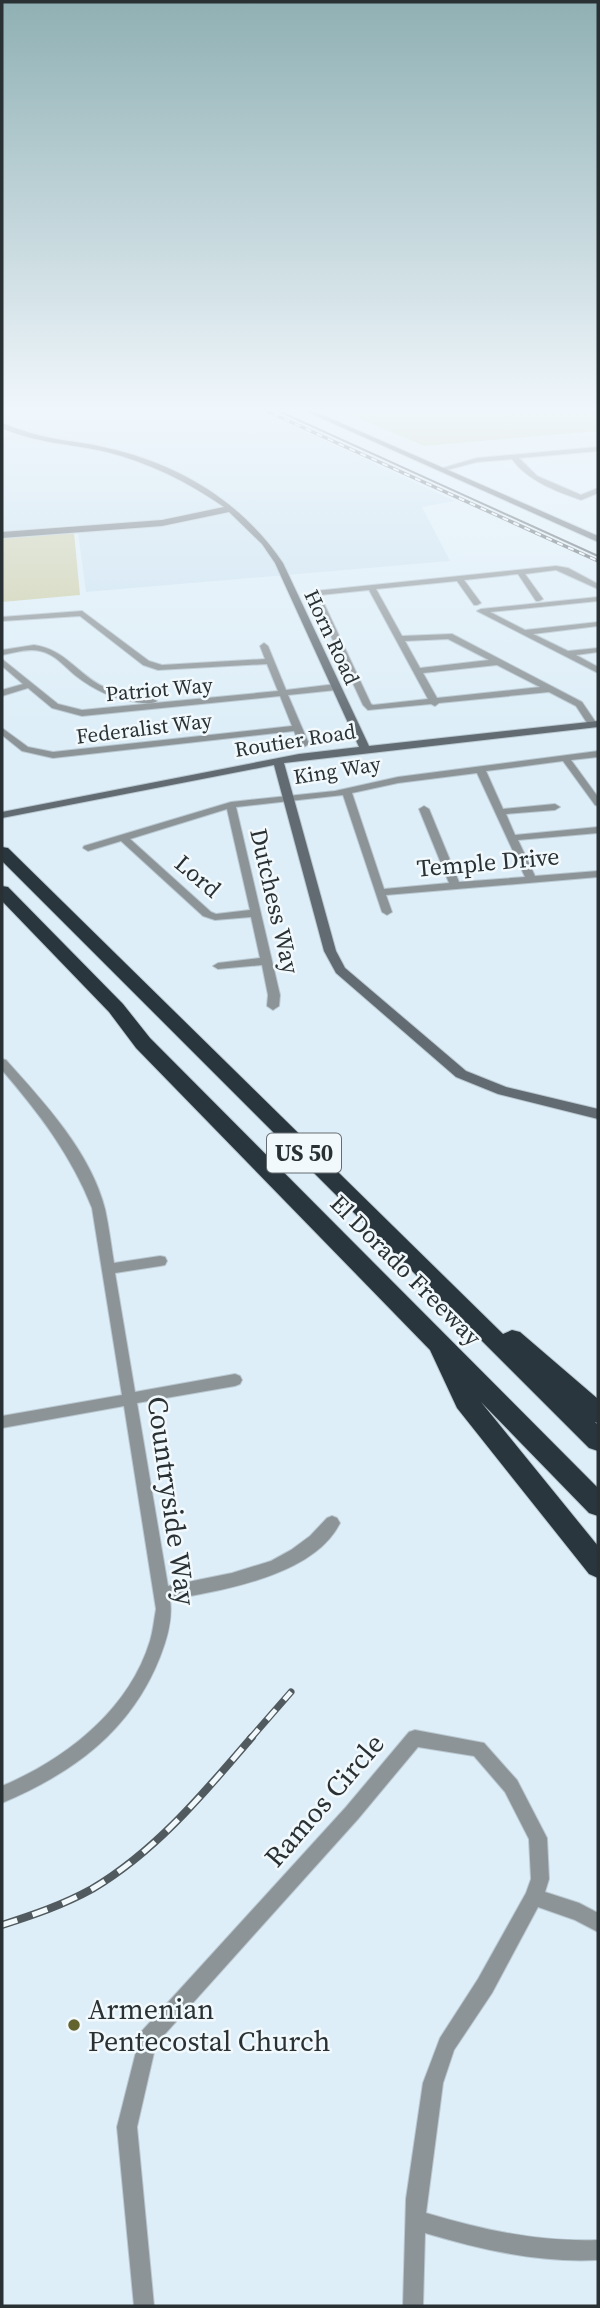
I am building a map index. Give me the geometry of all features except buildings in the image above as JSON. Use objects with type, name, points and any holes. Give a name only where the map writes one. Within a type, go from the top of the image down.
[{"type":"highway","name":"El Dorado Freeway","points":[[2,852],[344,1193],[598,1441]]},
{"type":"highway","name":"El Dorado Freeway","points":[[2,891],[116,1008],[152,1053],[598,1505]]},
{"type":"highway","points":[[344,1193],[598,1413]]},
{"type":"highway","points":[[432,1335],[466,1401],[598,1566]]},
{"type":"street","points":[[2,535],[162,523],[192,517]]},
{"type":"street","name":"Horn Road","points":[[238,517],[271,550],[365,748]]},
{"type":"street","points":[[550,517],[598,539]]},
{"type":"street","points":[[560,517],[598,533]]},
{"type":"street","points":[[549,690],[379,709],[367,705],[314,593],[561,569],[598,587]]},
{"type":"street","points":[[520,572],[539,599]]},
{"type":"street","points":[[459,578],[477,603]]},
{"type":"street","points":[[371,587],[435,703]]},
{"type":"street","points":[[598,599],[481,611],[598,670]]},
{"type":"street","points":[[2,619],[82,613],[146,663],[161,668],[270,661]]},
{"type":"street","points":[[524,632],[598,624]]},
{"type":"street","points":[[400,639],[445,635],[579,705],[595,724]]},
{"type":"street","points":[[264,646],[304,744]]},
{"type":"street","points":[[2,653],[22,648],[47,648],[101,689],[132,699],[188,704]]},
{"type":"street","points":[[567,654],[598,650]]},
{"type":"street","name":"Patriot Way","points":[[2,662],[55,706],[82,713],[336,687]]},
{"type":"street","points":[[417,671],[498,662]]},
{"type":"street","points":[[2,694],[29,685]]},
{"type":"street","name":"Routier Road","points":[[5,815],[278,761],[365,748],[595,724]]},
{"type":"street","name":"Federalist Way","points":[[2,732],[25,749],[53,755],[298,728]]},
{"type":"street","name":"King Way","points":[[88,849],[231,805],[598,754]]},
{"type":"street","points":[[565,758],[596,797]]},
{"type":"street","points":[[278,761],[330,951],[340,970],[410,1034],[461,1074],[503,1091],[598,1114]]},
{"type":"street","points":[[480,769],[531,879]]},
{"type":"street","points":[[346,791],[387,912]]},
{"type":"street","name":"Dutchess Way","points":[[231,805],[267,961],[274,995],[273,1006]]},
{"type":"street","points":[[500,812],[555,807]]},
{"type":"street","points":[[424,809],[455,886]]},
{"type":"street","points":[[512,838],[598,830]]},
{"type":"street","name":"Lord","points":[[123,838],[207,914],[215,917],[256,913]]},
{"type":"street","name":"Temple Drive","points":[[380,892],[598,874]]},
{"type":"street","points":[[218,967],[267,961]]},
{"type":"street","name":"Countryside Way","points":[[2,1063],[55,1124],[80,1163],[98,1208],[162,1594],[163,1625],[155,1655],[127,1702],[86,1745],[56,1770],[2,1794]]},
{"type":"street","points":[[110,1269],[160,1261]]},
{"type":"street","points":[[2,1422],[235,1380]]},
{"type":"street","points":[[162,1594],[270,1570],[306,1551],[332,1523]]},
{"type":"street","name":"Ramos Circle","points":[[144,2306],[127,2127],[148,2039],[352,1813],[415,1738],[478,1749],[511,1786],[538,1838],[540,1879],[534,1897],[485,1986],[447,2045],[433,2083],[419,2162],[413,2306]]},
{"type":"street","points":[[534,1897],[557,1903],[598,1923]]},
{"type":"street","points":[[416,2220],[474,2237],[539,2249],[570,2253],[598,2250]]},
{"type":"shaded area","points":[[2,517],[427,517],[450,561],[86,592],[77,525],[2,531]]},
{"type":"green space","points":[[74,533],[80,595],[2,602],[2,538]]},
{"type":"tram line","points":[[511,517],[598,556]]},
{"type":"railway","points":[[500,517],[598,561]]},
{"type":"railway","points":[[250,1739],[291,1692]]},
{"type":"railway","points":[[2,1925],[70,1900],[115,1874],[178,1820],[252,1737]]},
{"type":"place","name":"Armenian Pentecostal Church","points":[[74,2025]]}]
